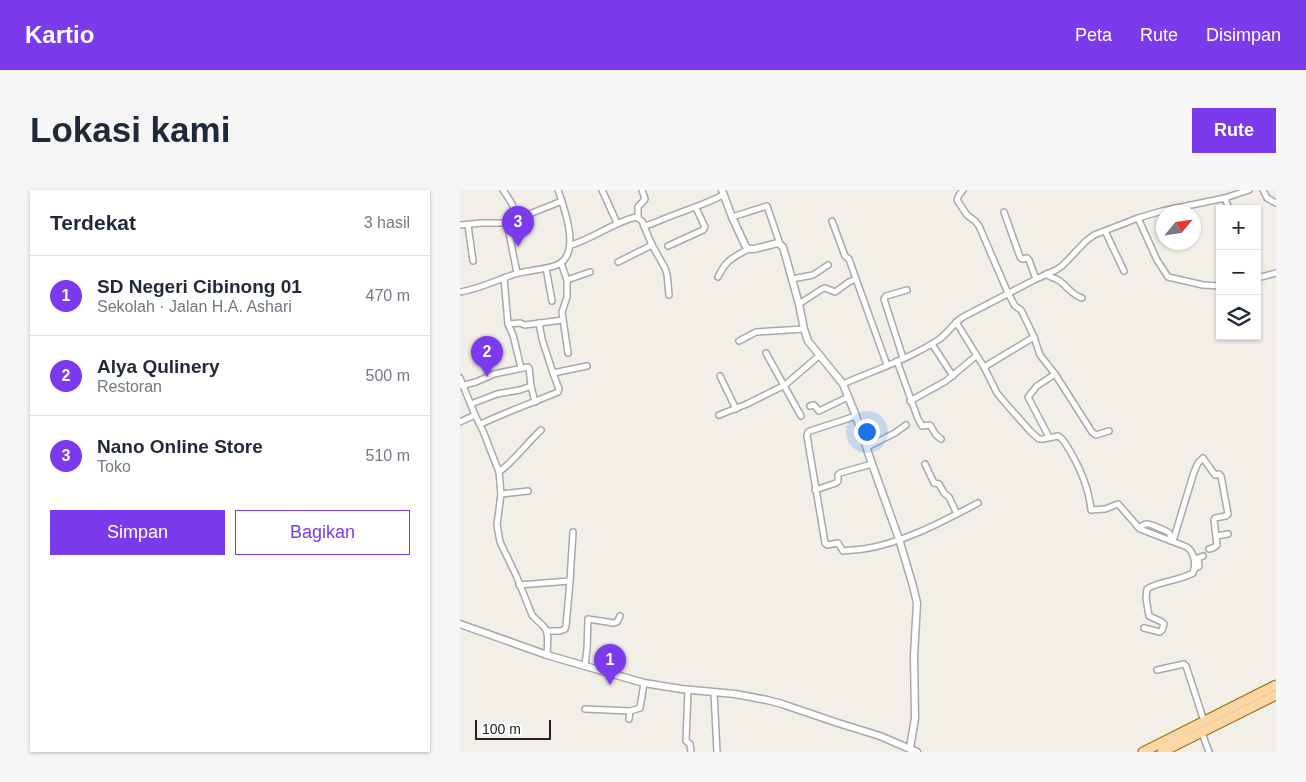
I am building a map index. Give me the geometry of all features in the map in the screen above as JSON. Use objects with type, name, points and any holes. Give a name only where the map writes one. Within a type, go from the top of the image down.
[{"type":"main road","points":[[1162,752],[1202,733],[1276,685]]},
{"type":"main road","points":[[1143,752],[1204,722],[1276,694]]},
{"type":"street","points":[[503,190],[516,212],[517,219]]},
{"type":"street","points":[[460,292],[517,273],[546,268],[561,263],[571,245],[566,215],[558,190]]},
{"type":"street","points":[[602,190],[617,223]]},
{"type":"street","points":[[638,218],[638,207],[645,199],[642,190]]},
{"type":"street","points":[[964,190],[957,200],[966,215],[979,226],[1008,294],[1015,307],[1021,310],[1040,354],[1093,434],[1098,435],[1109,431]]},
{"type":"street","points":[[1201,205],[1249,190]]},
{"type":"street","points":[[1263,190],[1267,198],[1276,203]]},
{"type":"street","points":[[644,226],[708,203],[722,192],[748,249]]},
{"type":"street","points":[[1225,198],[1228,205]]},
{"type":"street","points":[[460,225],[512,222],[562,201]]},
{"type":"street","points":[[732,216],[767,206],[780,244],[784,250],[808,341],[843,384],[899,539],[917,602],[914,656],[915,718],[910,748]]},
{"type":"street","points":[[668,246],[703,230],[705,227],[696,208]]},
{"type":"street","points":[[1004,212],[1020,257],[1029,260],[1036,279]]},
{"type":"street","points":[[843,384],[932,344],[963,317],[1062,266],[1090,238],[1138,218],[1156,213]]},
{"type":"street","points":[[571,245],[634,217],[642,220],[652,245],[665,268],[669,295]]},
{"type":"street","points":[[1138,218],[1156,260],[1168,277],[1203,285],[1216,286]]},
{"type":"street","points":[[832,221],[845,256],[849,259],[887,365]]},
{"type":"street","points":[[507,223],[517,273]]},
{"type":"street","points":[[468,224],[473,261]]},
{"type":"street","points":[[1105,231],[1124,271]]},
{"type":"street","points":[[718,276],[728,260],[748,249],[776,243],[780,244]]},
{"type":"street","points":[[618,262],[652,245]]},
{"type":"street","points":[[561,263],[567,280],[568,292],[563,309],[568,353]]},
{"type":"street","points":[[792,279],[813,275],[828,265]]},
{"type":"street","points":[[546,268],[552,301]]},
{"type":"street","points":[[567,280],[590,272]]},
{"type":"street","points":[[1261,277],[1276,273]]},
{"type":"street","points":[[1046,274],[1050,278],[1058,280],[1075,295],[1082,298]]},
{"type":"street","points":[[504,278],[508,324],[522,368]]},
{"type":"street","points":[[799,304],[822,289],[825,288],[835,292],[856,279]]},
{"type":"street","points":[[903,358],[884,300],[886,296],[907,290]]},
{"type":"street","points":[[508,324],[520,323],[525,325],[563,320]]},
{"type":"street","points":[[956,322],[984,367],[997,393],[1031,432],[1043,439],[1058,436],[1063,439],[1083,477],[1089,493],[1091,510],[1105,509],[1119,504],[1140,528],[1187,547],[1194,558],[1194,569]]},
{"type":"street","points":[[480,424],[559,391],[538,323]]},
{"type":"street","points":[[739,340],[756,332],[804,330]]},
{"type":"street","points":[[984,367],[1034,338]]},
{"type":"street","points":[[932,344],[953,376]]},
{"type":"street","points":[[766,353],[801,416]]},
{"type":"street","points":[[719,416],[785,386],[820,355]]},
{"type":"street","points":[[910,400],[937,387],[976,356]]},
{"type":"street","points":[[896,361],[922,426],[930,425],[941,439]]},
{"type":"street","points":[[553,373],[587,366]]},
{"type":"street","points":[[461,386],[476,382],[492,374],[528,367],[536,402]]},
{"type":"street","points":[[1049,438],[1028,396],[1037,386],[1055,374]]},
{"type":"street","points":[[720,376],[736,409]]},
{"type":"street","points":[[460,378],[461,386],[480,424],[499,472],[501,494],[497,518],[500,542],[532,615],[547,631],[547,655]]},
{"type":"street","points":[[471,404],[497,394],[531,386]]},
{"type":"street","points":[[810,406],[814,405],[819,411],[848,397]]},
{"type":"street","points":[[460,422],[475,415]]},
{"type":"street","points":[[856,416],[808,432],[807,436],[824,543],[827,545],[838,543],[843,551],[864,549],[899,539],[978,503]]},
{"type":"street","points":[[867,447],[906,425]]},
{"type":"street","points":[[499,472],[541,430]]},
{"type":"street","points":[[1172,541],[1192,476],[1198,463],[1203,458],[1215,475],[1219,474],[1221,476],[1227,507],[1227,515],[1215,518],[1214,520],[1217,545],[1209,549]]},
{"type":"street","points":[[815,490],[836,483],[840,473],[872,464]]},
{"type":"street","points":[[925,464],[934,482],[939,484],[944,493],[948,495],[957,514]]},
{"type":"street","points":[[501,494],[528,491]]},
{"type":"street","points":[[547,631],[560,632],[565,629],[573,532]]},
{"type":"street","points":[[1216,536],[1228,534]]},
{"type":"street","points":[[1144,628],[1160,632],[1164,624],[1149,616],[1146,598],[1147,589],[1190,575],[1199,566],[1198,558],[1203,556]]},
{"type":"street","points":[[519,585],[570,581]]},
{"type":"street","points":[[585,666],[588,619],[614,623],[617,622],[620,616]]},
{"type":"street","points":[[460,624],[547,655],[644,683],[688,690],[735,694],[775,702],[880,736],[917,752]]},
{"type":"street","points":[[1157,670],[1184,664],[1186,666],[1204,722]]},
{"type":"street","points":[[585,709],[630,711],[640,708],[644,683]]},
{"type":"street","points":[[688,690],[686,741],[690,744],[691,752]]},
{"type":"street","points":[[714,693],[717,752]]},
{"type":"street","points":[[629,719],[630,711]]},
{"type":"street","points":[[1202,733],[1209,752]]},
{"type":"place","name":"Nano Online Store","points":[[518,247]]},
{"type":"place","name":"Alya Qulinery","points":[[487,377]]},
{"type":"place","name":"SD Negeri Cibinong 01","points":[[610,685]]}]
